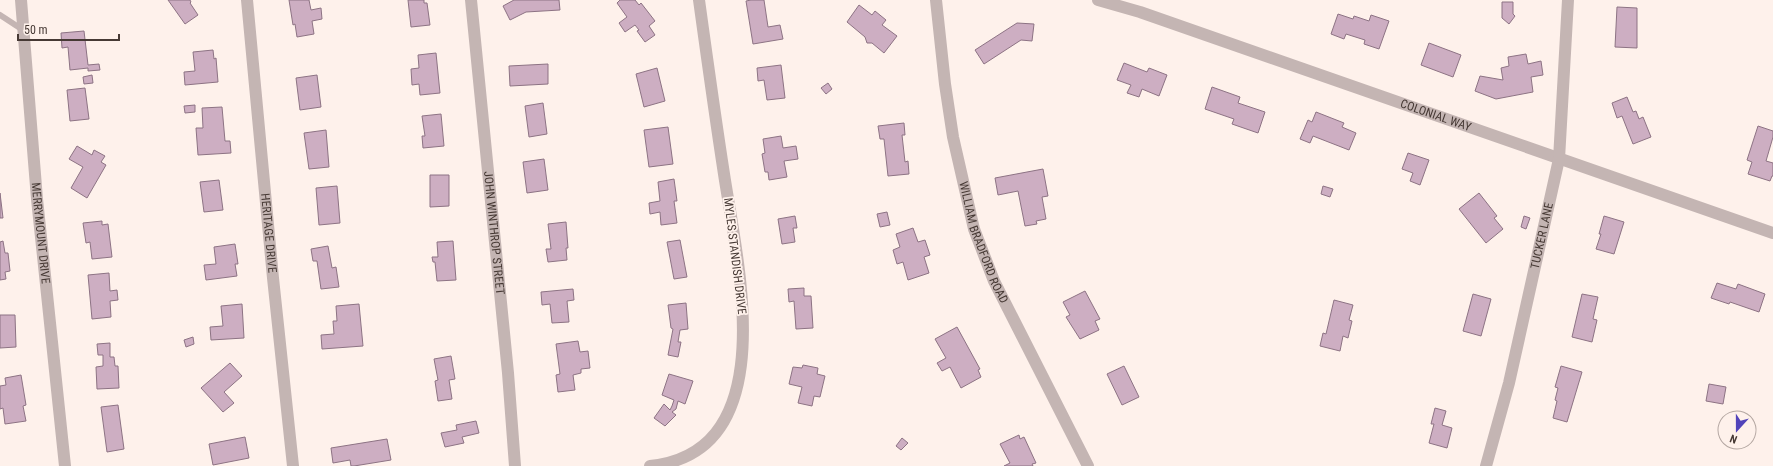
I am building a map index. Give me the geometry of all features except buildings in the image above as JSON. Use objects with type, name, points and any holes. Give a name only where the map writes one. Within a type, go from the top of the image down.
[{"type":"street","name":"MERRYMOUNT DRIVE","points":[[20,0],[37,200],[65,466]]},
{"type":"street","name":"HERITAGE DRIVE","points":[[247,0],[272,270],[293,466]]},
{"type":"street","name":"JOHN WINTHROP STREET","points":[[471,0],[516,466]]},
{"type":"street","name":"MYLES STANDISH DRIVE","points":[[650,466],[683,457],[708,442],[720,425],[733,399],[739,381],[742,362],[744,326],[737,261],[699,0]]},
{"type":"street","name":"WILLIAM BRADFORD ROAD","points":[[936,0],[945,84],[953,137],[974,229],[994,281],[1088,466]]},
{"type":"street","name":"COLONIAL WAY","points":[[1098,0],[1140,12],[1773,233]]},
{"type":"street","name":"TUCKER LANE","points":[[1486,466],[1508,383],[1558,159],[1568,0]]},
{"type":"lane","points":[[0,15],[23,30]]}]
